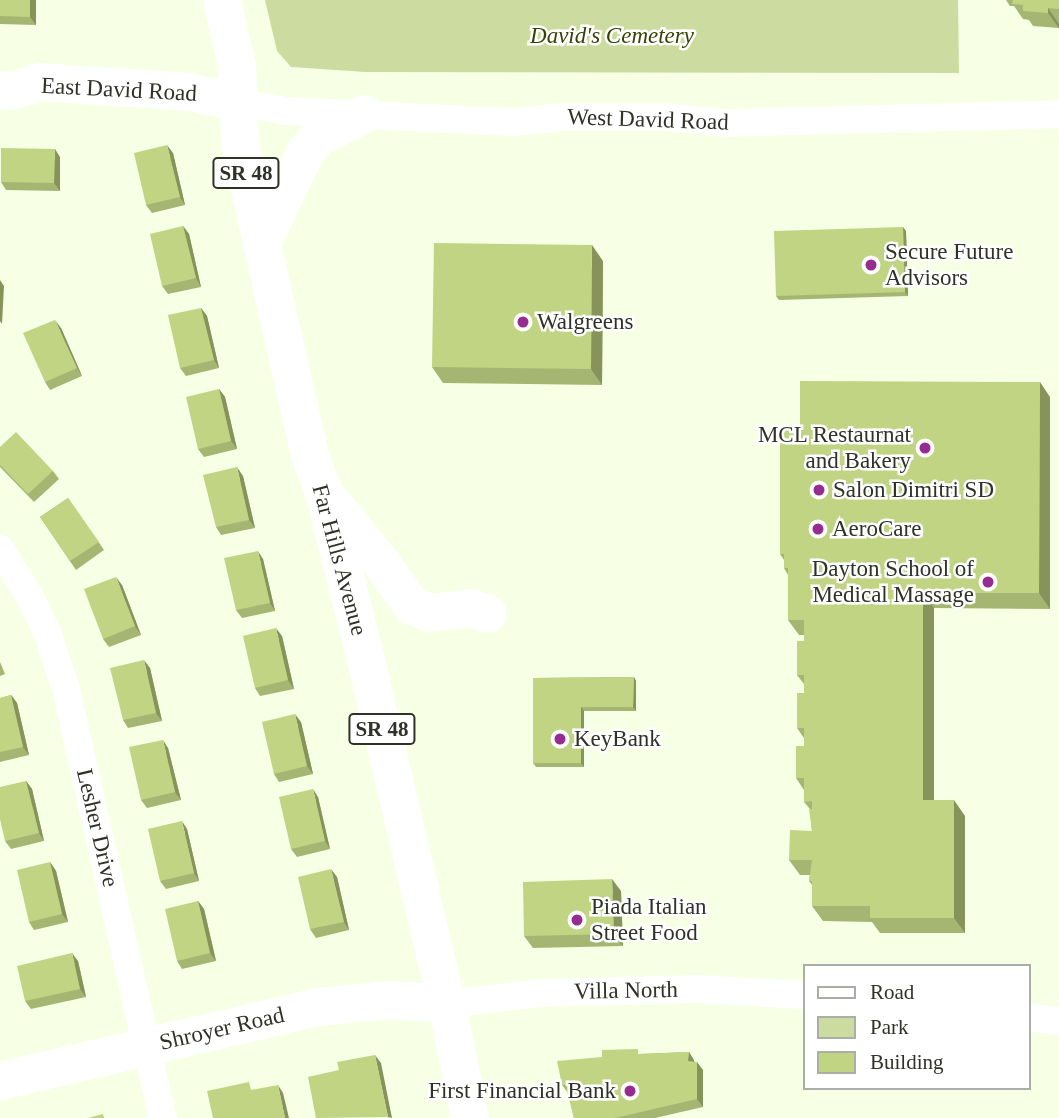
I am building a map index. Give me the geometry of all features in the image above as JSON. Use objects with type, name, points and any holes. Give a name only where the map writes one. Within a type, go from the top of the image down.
[{"type":"main road","name":"Far Hills Avenue","points":[[222,0],[237,66],[240,142],[262,244],[310,456],[324,492],[447,1004],[470,1118]]},
{"type":"main road","name":"East David Road","points":[[0,90],[12,91],[40,82],[189,92],[239,102]]},
{"type":"main road","points":[[262,244],[305,153],[319,137],[365,114]]},
{"type":"main road","points":[[324,492],[380,561],[407,602],[424,612],[471,608],[488,614]]},
{"type":"main road","name":"Shroyer Road","points":[[0,1081],[332,1004],[391,1000],[447,1004]]},
{"type":"street","name":"West David Road","points":[[239,102],[286,111],[515,122],[562,117],[667,117],[726,123],[1059,114]]},
{"type":"street","name":"Lesher Drive","points":[[0,549],[30,597],[47,632],[66,689],[163,1118]]},
{"type":"street","name":"Villa North","points":[[447,1004],[541,993],[697,989],[804,995]]},
{"type":"street","points":[[1031,1017],[1059,1021]]},
{"type":"green space","name":"David's Cemetery","points":[[265,0],[958,0],[959,73],[365,72],[291,67],[277,51]]},
{"type":"building","points":[[0,0],[30,0],[30,17],[0,16]]},
{"type":"building","points":[[1013,0],[1059,0],[1059,9],[1048,8],[1048,13],[1023,11],[1023,5],[1012,4]]},
{"type":"building","points":[[167,145],[180,197],[146,205],[134,153]]},
{"type":"building","points":[[1,148],[55,149],[54,183],[1,182]]},
{"type":"building","points":[[183,226],[196,278],[162,286],[150,234]]},
{"type":"building","points":[[903,227],[905,292],[776,296],[774,231]]},
{"type":"building","name":"Walgreens","points":[[434,243],[592,245],[591,369],[432,367]]},
{"type":"building","points":[[201,308],[214,360],[180,368],[168,315]]},
{"type":"building","points":[[55,320],[77,368],[45,382],[23,333]]},
{"type":"building","points":[[800,381],[1040,382],[1039,593],[923,593],[923,800],[954,800],[954,918],[870,918],[870,906],[812,906],[812,881],[809,881],[812,860],[789,860],[790,830],[812,831],[809,809],[812,809],[812,801],[804,802],[804,778],[796,778],[796,746],[804,746],[804,728],[797,728],[797,693],[804,693],[804,675],[797,675],[797,641],[804,641],[804,620],[788,620],[788,568],[784,568],[784,554],[780,554],[780,440],[784,440],[784,425],[800,425]]},
{"type":"building","points":[[219,389],[231,441],[198,449],[186,397]]},
{"type":"building","points":[[16,432],[53,471],[28,494],[0,465],[0,447]]},
{"type":"building","points":[[237,467],[249,520],[216,527],[203,475]]},
{"type":"building","points":[[68,498],[99,542],[70,561],[40,517]]},
{"type":"building","points":[[258,551],[270,603],[236,610],[224,558]]},
{"type":"building","points":[[116,577],[135,626],[103,639],[84,589]]},
{"type":"building","points":[[276,628],[288,680],[255,688],[243,636]]},
{"type":"building","points":[[144,660],[156,713],[123,720],[110,668]]},
{"type":"building","name":"KeyBank","points":[[634,677],[633,707],[581,707],[581,763],[533,763],[533,678]]},
{"type":"building","points":[[11,695],[23,747],[0,752],[0,698]]},
{"type":"building","points":[[295,714],[307,766],[274,774],[262,722]]},
{"type":"building","points":[[163,740],[175,792],[141,800],[129,747]]},
{"type":"building","points":[[26,781],[39,833],[5,841],[0,819],[0,787]]},
{"type":"building","points":[[313,789],[325,841],[291,849],[279,797]]},
{"type":"building","points":[[182,821],[194,873],[160,881],[148,829]]},
{"type":"building","points":[[50,862],[62,914],[29,922],[17,870]]},
{"type":"building","points":[[331,869],[344,922],[310,929],[298,877]]},
{"type":"building","name":"Piada Italian Street Food","points":[[612,879],[614,934],[524,936],[523,882]]},
{"type":"building","points":[[198,901],[210,953],[177,961],[165,909]]},
{"type":"building","points":[[72,953],[80,989],[25,1001],[17,966]]},
{"type":"building","points":[[638,1049],[638,1054],[689,1052],[688,1061],[697,1062],[697,1099],[615,1118],[574,1118],[557,1061],[602,1057],[602,1050]]},
{"type":"building","points":[[375,1055],[388,1117],[316,1118],[308,1077],[339,1070],[337,1062]]},
{"type":"building","points":[[249,1082],[251,1090],[278,1085],[285,1118],[213,1118],[207,1091]]},
{"type":"building","points":[[103,1114],[104,1118],[88,1118]]},
{"type":"place","name":"Secure Future Advisors","points":[[871,265]]},
{"type":"place","name":"Walgreens","points":[[523,322]]},
{"type":"place","name":"MCL Restaurnat and Bakery","points":[[925,448]]},
{"type":"place","name":"Salon Dimitri SD","points":[[819,490]]},
{"type":"place","name":"AeroCare","points":[[818,529]]},
{"type":"place","name":"Dayton School of Medical Massage","points":[[988,582]]},
{"type":"place","name":"KeyBank","points":[[560,739]]},
{"type":"place","name":"Piada Italian Street Food","points":[[577,920]]},
{"type":"place","name":"First Financial Bank","points":[[630,1091]]}]
